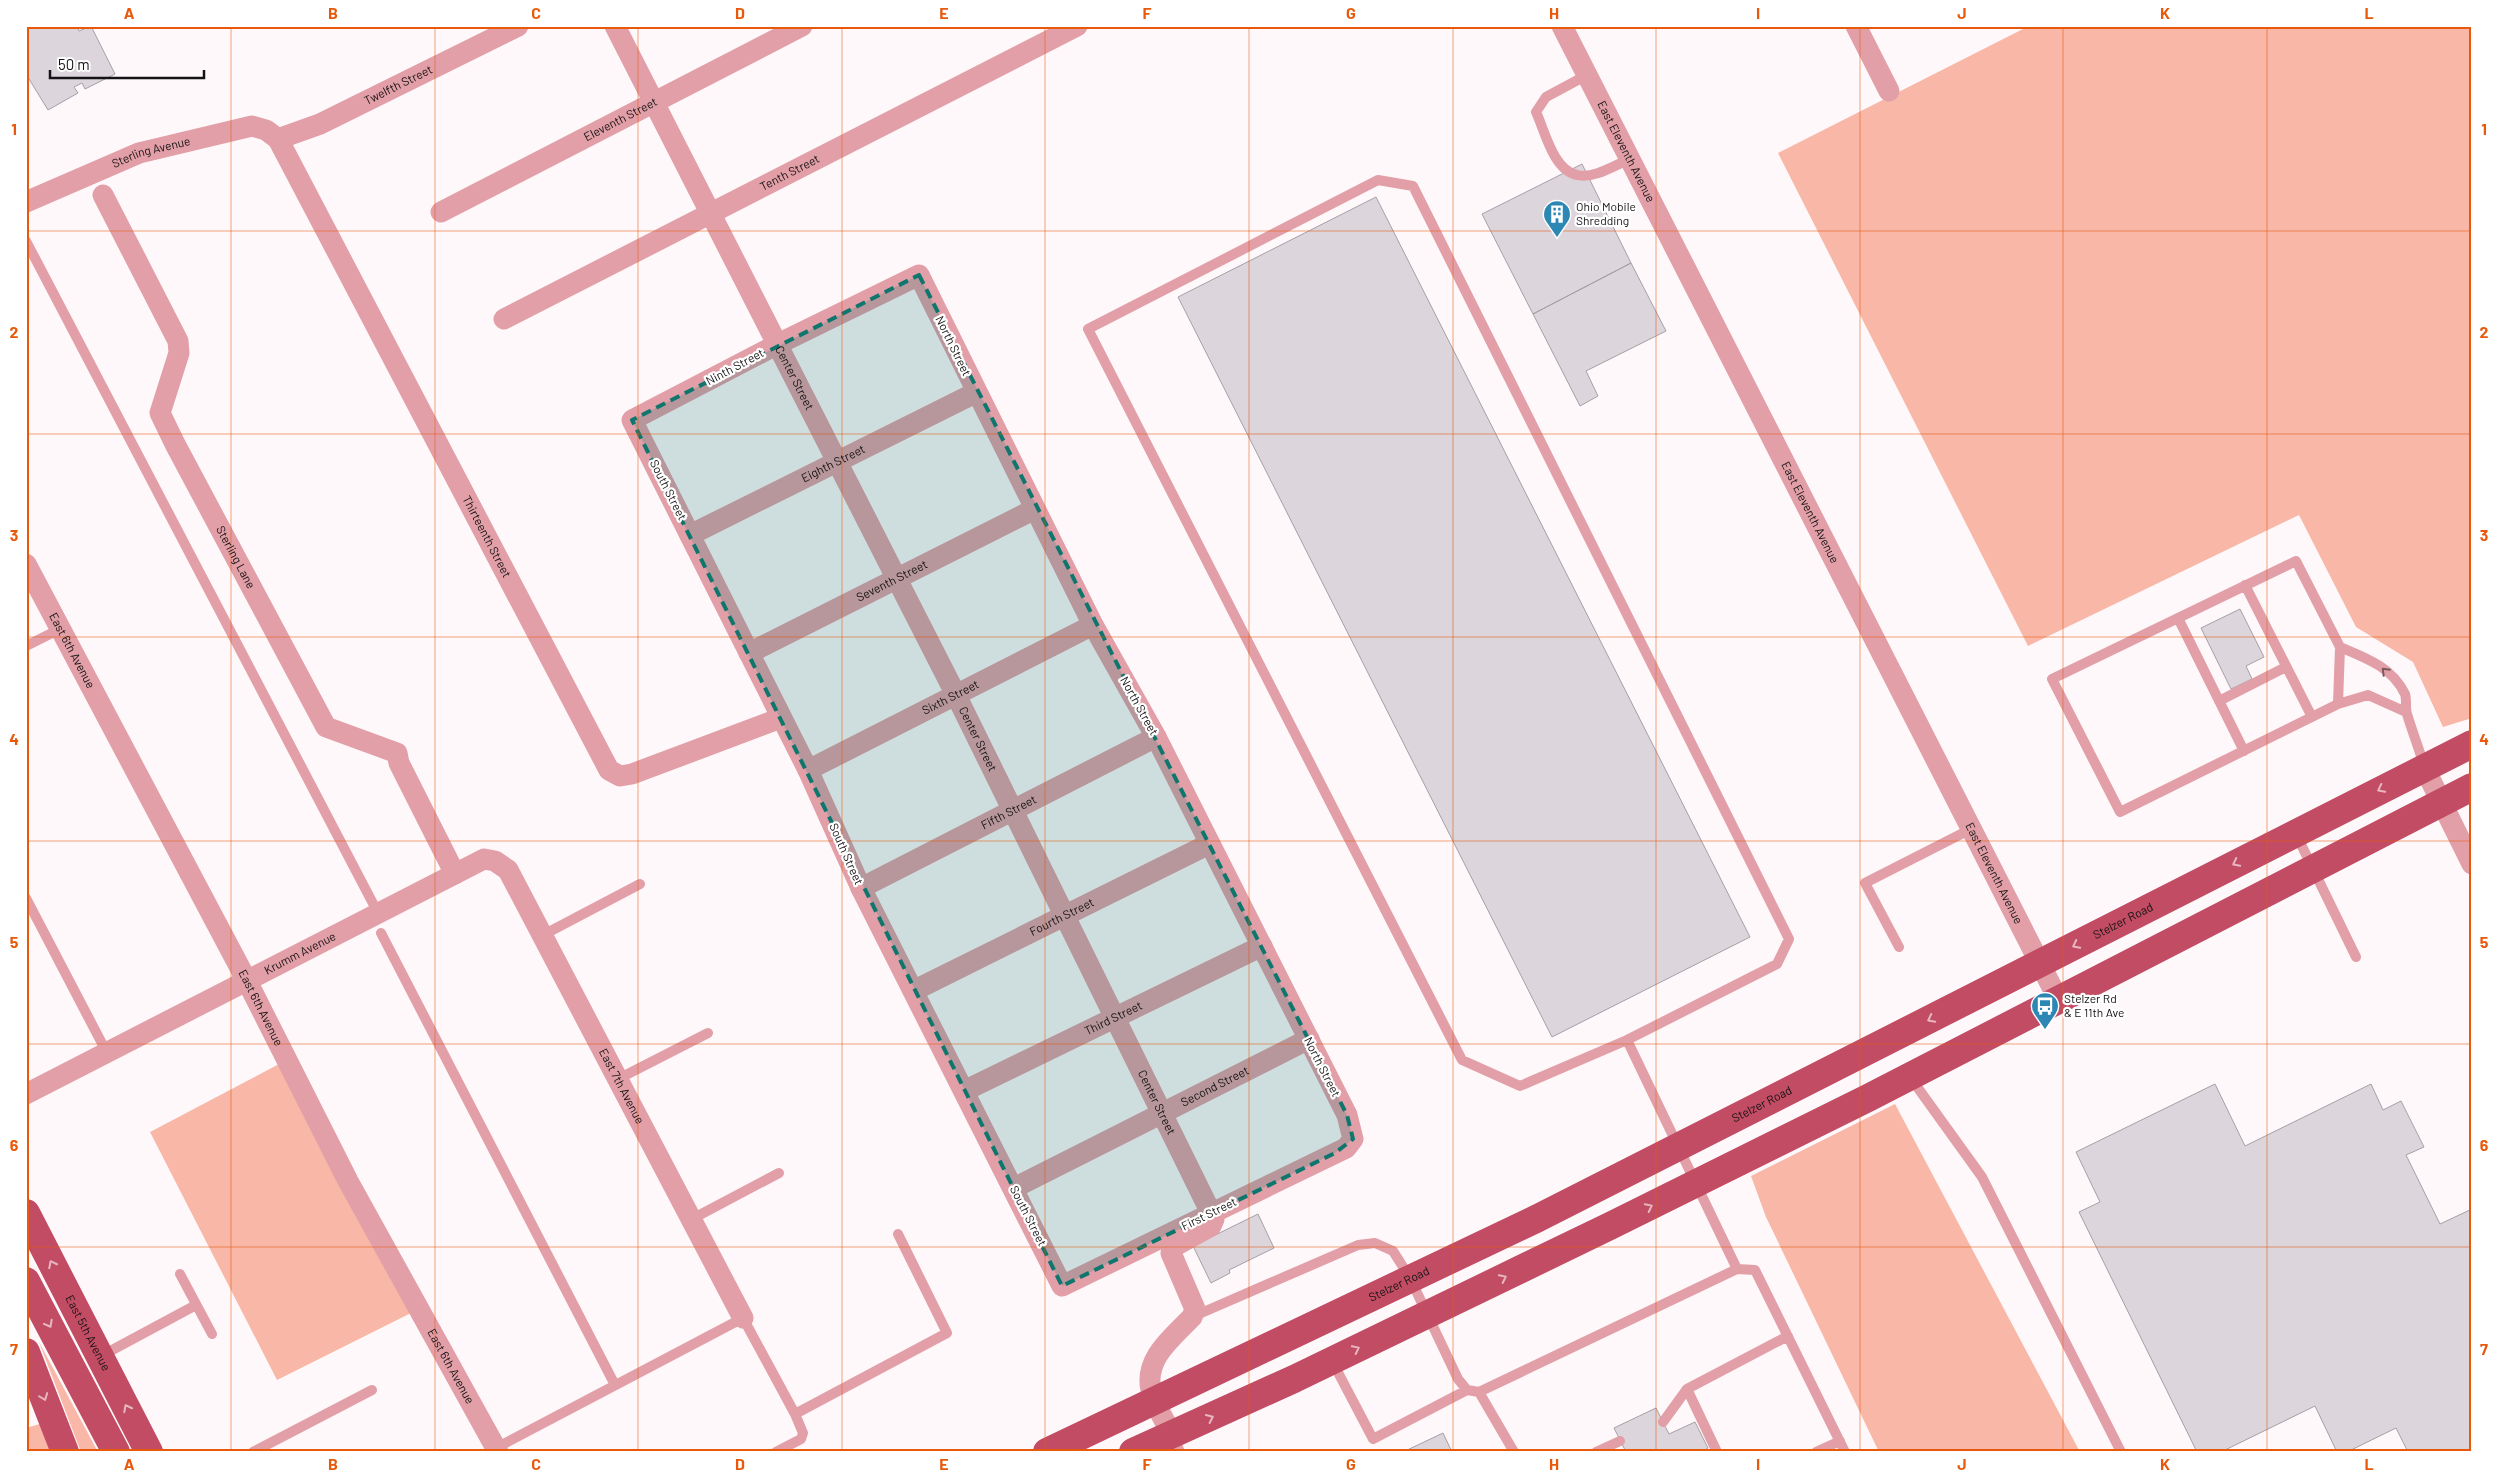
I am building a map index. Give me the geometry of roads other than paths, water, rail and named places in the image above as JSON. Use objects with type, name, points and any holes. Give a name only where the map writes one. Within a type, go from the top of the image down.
[{"type":"main road","name":"Stelzer Road","points":[[1047,1452],[1678,1147],[2472,744]]},
{"type":"main road","points":[[2442,802],[2464,772],[2472,766]]},
{"type":"main road","points":[[1133,1452],[1176,1444],[1332,1360],[1696,1183],[1910,1076],[2312,867],[2472,787]]},
{"type":"main road","name":"East 5th Avenue","points":[[26,1213],[150,1452]]},
{"type":"main road","points":[[26,1281],[116,1452]]},
{"type":"main road","points":[[26,1352],[65,1452]]},
{"type":"street","name":"Twelfth Street","points":[[278,139],[320,124],[518,26]]},
{"type":"street","name":"Center Street","points":[[615,26],[655,103],[709,215],[838,462],[956,695],[1211,1213]]},
{"type":"street","name":"Eleventh Street","points":[[441,212],[802,26]]},
{"type":"street","name":"Tenth Street","points":[[504,318],[1077,26]]},
{"type":"street","name":"East Eleventh Avenue","points":[[1562,26],[2058,999]]},
{"type":"street","points":[[1856,26],[1889,90]]},
{"type":"street","name":"Sterling Avenue","points":[[26,202],[139,153],[252,126],[266,130],[278,139]]},
{"type":"street","name":"Thirteenth Street","points":[[278,139],[609,770],[620,776],[632,774],[781,718]]},
{"type":"street","name":"Sterling Lane","points":[[103,195],[178,341],[178,353],[160,413],[175,444],[326,728],[397,753],[399,763],[455,874]]},
{"type":"street","name":"Ninth Street","points":[[632,420],[776,345],[918,275]]},
{"type":"street","name":"North Street","points":[[918,275],[1093,625],[1156,737],[1309,1039],[1346,1115],[1353,1140]]},
{"type":"street","name":"Eighth Street","points":[[690,535],[976,392]]},
{"type":"street","name":"South Street","points":[[632,420],[808,770],[862,888],[915,990],[1062,1286]]},
{"type":"street","name":"Seventh Street","points":[[749,652],[1035,509]]},
{"type":"street","name":"East 6th Avenue","points":[[26,564],[247,981],[348,1181],[497,1450]]},
{"type":"street","name":"Sixth Street","points":[[808,770],[1093,625]]},
{"type":"street","name":"Fifth Street","points":[[862,888],[1156,737]]},
{"type":"street","points":[[2424,767],[2472,864]]},
{"type":"street","name":"Fourth Street","points":[[915,990],[1209,844]]},
{"type":"street","name":"Krumm Avenue","points":[[26,1094],[247,981],[380,923],[455,874],[484,859],[495,861]]},
{"type":"street","name":"East 7th Avenue","points":[[495,861],[508,870],[743,1318]]},
{"type":"street","name":"Third Street","points":[[964,1091],[1114,1016],[1262,946]]},
{"type":"street","name":"Second Street","points":[[1014,1188],[1309,1039]]},
{"type":"street","name":"First Street","points":[[1062,1286],[1346,1148],[1353,1140]]},
{"type":"street","points":[[1176,1444],[1151,1391],[1150,1372],[1157,1354],[1192,1317],[1195,1309],[1193,1301],[1171,1259],[1170,1253],[1173,1247],[1211,1226],[1214,1219],[1211,1213]]},
{"type":"lane","points":[[1587,75],[1546,97],[1536,112],[1559,164],[1577,175],[1597,173],[1630,159]]},
{"type":"lane","points":[[1378,180],[1413,186],[1789,939],[1777,964],[1627,1040],[1520,1086],[1462,1060],[1088,329],[1378,180]]},
{"type":"lane","points":[[26,241],[380,923],[615,1385]]},
{"type":"lane","points":[[2338,704],[2340,647],[2296,561],[2052,679],[2120,812],[2338,704],[2368,695],[2406,712]]},
{"type":"lane","points":[[2245,585],[2312,717]]},
{"type":"lane","points":[[2178,618],[2244,751]]},
{"type":"lane","points":[[26,646],[60,629]]},
{"type":"lane","points":[[2340,647],[2371,659],[2385,668],[2405,695],[2406,712],[2417,738],[2424,767]]},
{"type":"lane","points":[[2220,700],[2286,667]]},
{"type":"lane","points":[[1899,947],[1865,883],[1972,828]]},
{"type":"lane","points":[[2295,833],[2356,957]]},
{"type":"lane","points":[[543,935],[640,884]]},
{"type":"lane","points":[[26,898],[107,1053]]},
{"type":"lane","points":[[618,1079],[708,1033]]},
{"type":"lane","points":[[1627,1040],[1738,1270]]},
{"type":"lane","points":[[1910,1076],[1982,1177],[2121,1452]]},
{"type":"lane","points":[[692,1220],[778,1173]]},
{"type":"lane","points":[[795,1414],[947,1333],[898,1234]]},
{"type":"lane","points":[[1192,1317],[1358,1245],[1375,1243],[1393,1251],[1410,1278],[1458,1379],[1467,1390]]},
{"type":"lane","points":[[1332,1360],[1372,1439],[1467,1390],[1479,1392],[1738,1270],[1755,1270],[1845,1452]]},
{"type":"lane","points":[[180,1274],[212,1334]]},
{"type":"lane","points":[[100,1356],[196,1305]]},
{"type":"lane","points":[[497,1450],[743,1318],[804,1433],[801,1439],[782,1450]]},
{"type":"lane","points":[[1662,1422],[1687,1389],[1788,1336]]},
{"type":"lane","points":[[1687,1389],[1717,1452]]},
{"type":"lane","points":[[253,1452],[372,1390]]},
{"type":"lane","points":[[1479,1392],[1514,1452]]},
{"type":"lane","points":[[1596,1452],[1620,1441]]},
{"type":"lane","points":[[1816,1452],[1840,1441]]},
{"type":"place","name":"Ohio Mobile Shredding","points":[[1557,238]]},
{"type":"place","name":"Stelzer Rd & E 11th Ave","points":[[2045,1030]]}]
